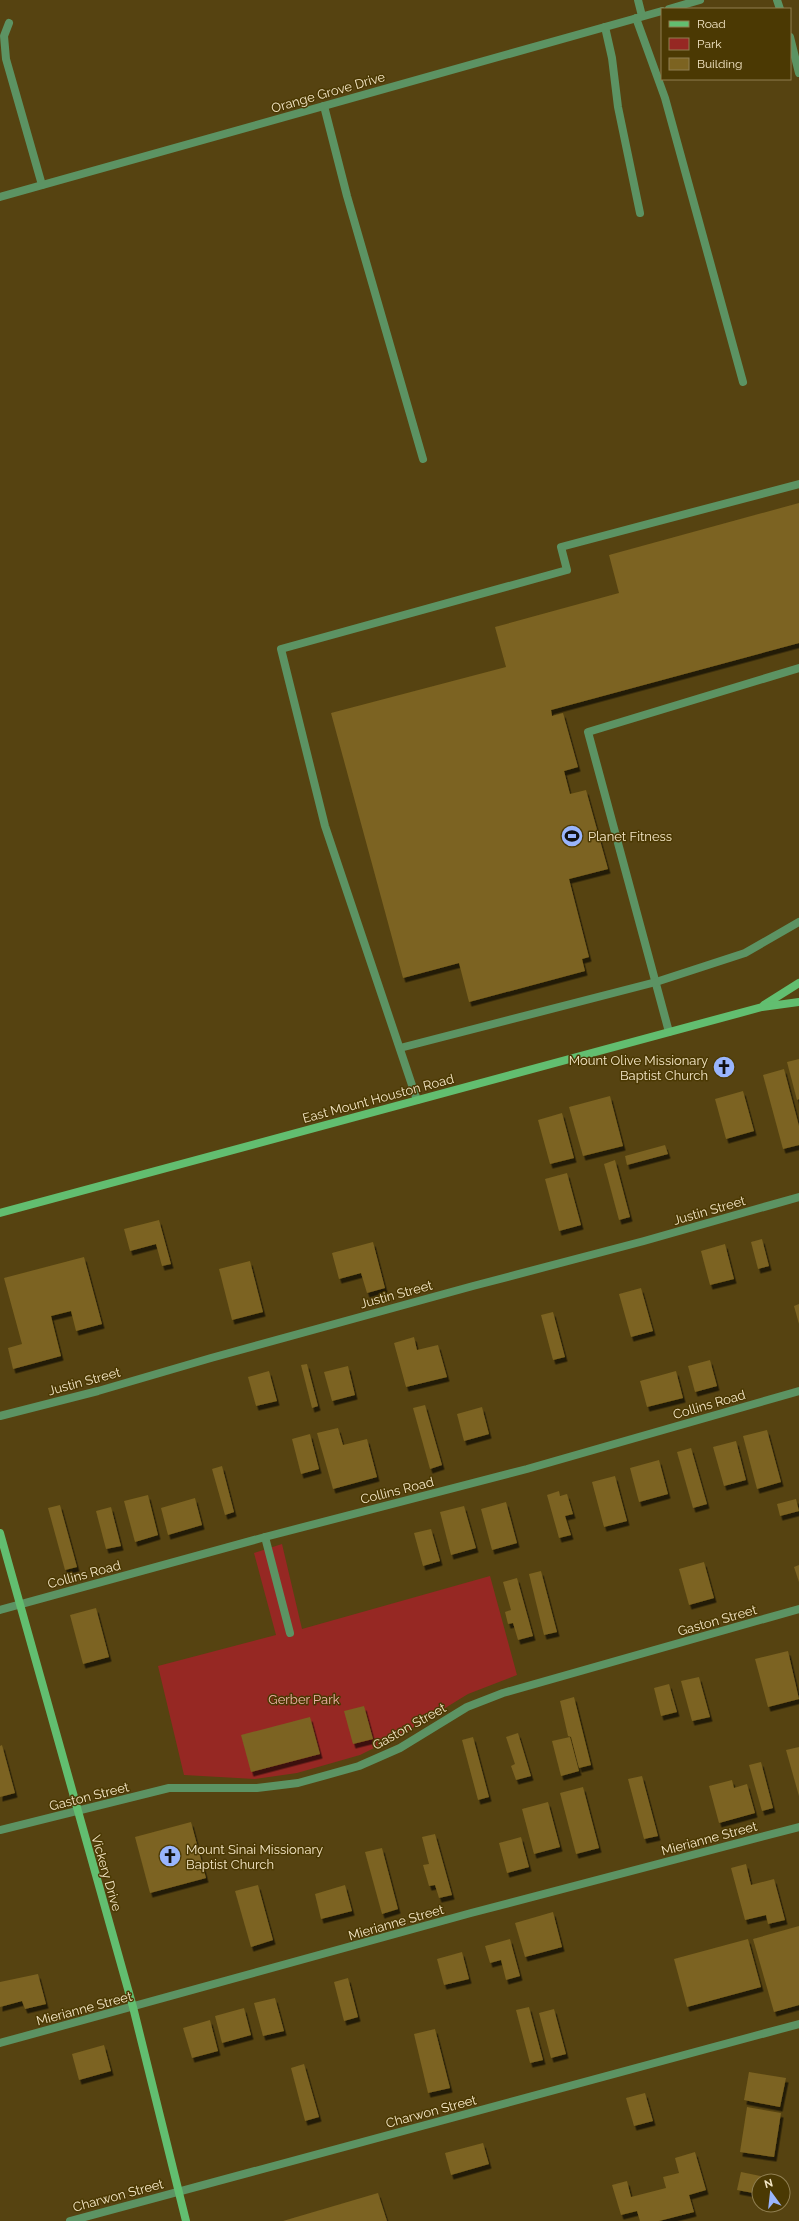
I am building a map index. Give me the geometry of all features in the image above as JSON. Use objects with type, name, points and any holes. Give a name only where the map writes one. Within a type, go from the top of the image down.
[{"type":"street","points":[[638,0],[639,17],[665,98],[743,382]]},
{"type":"street","points":[[672,8],[700,0]]},
{"type":"street","name":"Orange Grove Drive","points":[[0,197],[661,11]]},
{"type":"street","points":[[9,23],[4,36],[6,59],[42,185]]},
{"type":"street","points":[[605,27],[612,58],[618,107],[640,213]]},
{"type":"street","points":[[791,42],[799,72]]},
{"type":"street","points":[[324,106],[347,196],[423,459]]},
{"type":"street","points":[[417,1100],[326,826],[281,649],[567,570],[561,547],[799,484]]},
{"type":"street","points":[[669,1032],[588,732],[799,668]]},
{"type":"street","points":[[400,1048],[656,982],[745,953],[799,922]]},
{"type":"street","name":"East Mount Houston Road","points":[[762,1007],[799,983]]},
{"type":"street","name":"East Mount Houston Road","points":[[0,1213],[762,1007],[799,1002]]},
{"type":"street","name":"Justin Street","points":[[0,1416],[98,1391],[210,1358],[644,1241],[799,1197]]},
{"type":"street","name":"Collins Road","points":[[0,1610],[265,1537],[527,1469],[799,1391]]},
{"type":"street","name":"Vickery Drive","points":[[0,1533],[133,2007],[180,2191],[186,2221]]},
{"type":"street","points":[[265,1537],[290,1633]]},
{"type":"street","name":"Gaston Street","points":[[0,1830],[169,1788],[257,1788],[298,1783],[359,1766],[400,1748],[467,1707],[503,1693],[799,1609]]},
{"type":"street","name":"Mierianne Street","points":[[0,2043],[471,1913],[799,1827]]},
{"type":"street","name":"Charwon Street","points":[[70,2221],[799,2024]]},
{"type":"green space","name":"Gerber Park","points":[[282,1544],[302,1629],[490,1576],[517,1675],[468,1694],[406,1732],[360,1755],[297,1773],[255,1779],[184,1775],[158,1666],[276,1635],[254,1553]]},
{"type":"building","points":[[799,503],[799,643],[551,710],[552,716],[563,713],[578,767],[564,771],[570,794],[586,790],[608,869],[569,879],[589,957],[582,959],[585,971],[469,1002],[459,963],[403,978],[331,713],[506,667],[495,627],[619,593],[609,555]]},
{"type":"building","points":[[799,1059],[799,1099],[797,1100],[787,1062]]},
{"type":"building","points":[[784,1069],[799,1126],[799,1145],[783,1149],[763,1075]]},
{"type":"building","points":[[743,1091],[754,1131],[726,1139],[715,1099]]},
{"type":"building","points":[[610,1096],[623,1146],[583,1156],[569,1107]]},
{"type":"building","points":[[562,1113],[574,1158],[550,1164],[538,1120]]},
{"type":"building","points":[[665,1145],[668,1154],[627,1165],[625,1156]]},
{"type":"building","points":[[615,1160],[630,1217],[619,1220],[604,1164]]},
{"type":"building","points":[[567,1173],[581,1225],[559,1231],[545,1179]]},
{"type":"building","points":[[159,1220],[171,1264],[162,1266],[156,1244],[130,1251],[124,1229]]},
{"type":"building","points":[[762,1239],[769,1266],[758,1269],[751,1242]]},
{"type":"building","points":[[373,1242],[385,1288],[367,1293],[361,1273],[339,1279],[332,1253]]},
{"type":"building","points":[[725,1244],[734,1279],[710,1285],[701,1251]]},
{"type":"building","points":[[84,1257],[102,1324],[76,1331],[71,1311],[51,1316],[61,1356],[13,1369],[8,1348],[22,1344],[4,1278]]},
{"type":"building","points":[[250,1261],[263,1312],[232,1320],[219,1269]]},
{"type":"building","points":[[641,1288],[653,1331],[631,1337],[619,1294]]},
{"type":"building","points":[[799,1304],[799,1324],[794,1306]]},
{"type":"building","points":[[553,1312],[565,1357],[553,1360],[541,1315]]},
{"type":"building","points":[[414,1337],[417,1350],[438,1345],[447,1377],[406,1387],[394,1343]]},
{"type":"building","points":[[710,1360],[717,1386],[695,1392],[688,1366]]},
{"type":"building","points":[[307,1364],[318,1406],[312,1408],[301,1365]]},
{"type":"building","points":[[348,1366],[355,1395],[332,1401],[324,1372]]},
{"type":"building","points":[[269,1371],[277,1401],[256,1406],[248,1377]]},
{"type":"building","points":[[676,1371],[683,1398],[647,1407],[640,1381]]},
{"type":"building","points":[[425,1405],[442,1465],[430,1469],[413,1408]]},
{"type":"building","points":[[482,1407],[489,1434],[464,1441],[457,1414]]},
{"type":"building","points":[[338,1428],[343,1445],[367,1439],[377,1477],[333,1489],[317,1433]]},
{"type":"building","points":[[767,1430],[781,1482],[757,1489],[743,1436]]},
{"type":"building","points":[[310,1434],[319,1469],[301,1474],[292,1439]]},
{"type":"building","points":[[736,1441],[746,1480],[724,1486],[713,1447]]},
{"type":"building","points":[[691,1448],[707,1504],[693,1508],[677,1452]]},
{"type":"building","points":[[659,1460],[668,1494],[639,1502],[630,1468]]},
{"type":"building","points":[[222,1466],[234,1512],[225,1515],[212,1469]]},
{"type":"building","points":[[615,1476],[627,1521],[604,1527],[592,1482]]},
{"type":"building","points":[[559,1491],[560,1496],[567,1494],[573,1514],[565,1516],[571,1535],[559,1538],[547,1495]]},
{"type":"building","points":[[148,1495],[158,1535],[135,1542],[124,1501]]},
{"type":"building","points":[[195,1498],[202,1525],[168,1535],[161,1508]]},
{"type":"building","points":[[796,1499],[799,1511],[780,1516],[777,1504]]},
{"type":"building","points":[[506,1502],[517,1543],[492,1550],[481,1509]]},
{"type":"building","points":[[60,1505],[77,1567],[65,1570],[48,1508]]},
{"type":"building","points":[[464,1506],[476,1548],[451,1555],[440,1512]]},
{"type":"building","points":[[111,1507],[121,1546],[106,1549],[96,1511]]},
{"type":"building","points":[[431,1529],[440,1561],[423,1566],[414,1533]]},
{"type":"building","points":[[704,1562],[714,1598],[689,1605],[679,1569]]},
{"type":"building","points":[[799,1565],[799,1582],[794,1567]]},
{"type":"building","points":[[541,1571],[557,1632],[544,1635],[529,1574]]},
{"type":"building","points":[[517,1578],[533,1636],[518,1640],[513,1623],[508,1624],[505,1612],[511,1610],[503,1582]]},
{"type":"building","points":[[96,1608],[109,1657],[83,1664],[70,1615]]},
{"type":"building","points":[[788,1651],[799,1699],[768,1707],[755,1659]]},
{"type":"building","points":[[699,1677],[710,1717],[692,1721],[681,1681]]},
{"type":"building","points":[[669,1684],[677,1712],[661,1716],[654,1688]]},
{"type":"building","points":[[574,1697],[591,1765],[579,1768],[571,1737],[568,1736],[560,1701]]},
{"type":"building","points":[[364,1706],[373,1739],[353,1744],[344,1711]]},
{"type":"building","points":[[310,1717],[320,1754],[251,1772],[241,1735]]},
{"type":"building","points":[[518,1733],[531,1776],[516,1780],[511,1766],[515,1764],[506,1737]]},
{"type":"building","points":[[473,1737],[489,1797],[478,1800],[462,1740]]},
{"type":"building","points":[[570,1737],[579,1771],[561,1776],[552,1741]]},
{"type":"building","points":[[2,1745],[15,1793],[0,1797],[0,1746]]},
{"type":"building","points":[[799,1747],[799,1796],[786,1750]]},
{"type":"building","points":[[761,1762],[773,1808],[762,1811],[749,1765]]},
{"type":"building","points":[[642,1776],[658,1836],[644,1839],[628,1779]]},
{"type":"building","points":[[732,1780],[734,1788],[747,1784],[755,1813],[719,1823],[709,1786]]},
{"type":"building","points":[[583,1787],[599,1848],[576,1854],[560,1793]]},
{"type":"building","points":[[548,1802],[560,1847],[534,1854],[522,1809]]},
{"type":"building","points":[[191,1822],[206,1878],[150,1893],[135,1837]]},
{"type":"building","points":[[435,1834],[452,1895],[439,1898],[435,1885],[429,1886],[423,1865],[429,1864],[422,1837]]},
{"type":"building","points":[[521,1837],[529,1867],[507,1873],[499,1843]]},
{"type":"building","points":[[382,1848],[398,1909],[382,1914],[365,1852]]},
{"type":"building","points":[[746,1864],[751,1885],[774,1879],[785,1920],[768,1924],[766,1915],[745,1920],[731,1868]]},
{"type":"building","points":[[258,1885],[273,1940],[251,1947],[235,1891]]},
{"type":"building","points":[[345,1885],[352,1911],[321,1919],[315,1894]]},
{"type":"building","points":[[553,1912],[562,1947],[525,1957],[515,1923]]},
{"type":"building","points":[[799,1926],[799,2005],[774,2012],[753,1939]]},
{"type":"building","points":[[510,1939],[520,1976],[506,1980],[501,1960],[490,1963],[485,1946]]},
{"type":"building","points":[[748,1939],[761,1987],[687,2007],[674,1959]]},
{"type":"building","points":[[462,1952],[469,1979],[444,1985],[437,1959]]},
{"type":"building","points":[[38,1974],[46,2004],[25,2009],[22,2001],[0,2007],[0,1982]]},
{"type":"building","points":[[348,1978],[358,2017],[344,2021],[334,1982]]},
{"type":"building","points":[[275,1998],[284,2031],[263,2036],[254,2003]]},
{"type":"building","points":[[529,2007],[543,2060],[530,2063],[516,2010]]},
{"type":"building","points":[[244,2008],[251,2035],[222,2043],[215,2016]]},
{"type":"building","points":[[554,2009],[566,2054],[551,2058],[539,2013]]},
{"type":"building","points":[[210,2020],[218,2051],[192,2058],[183,2028]]},
{"type":"building","points":[[435,2029],[450,2088],[428,2093],[414,2034]]},
{"type":"building","points":[[104,2045],[111,2071],[79,2080],[72,2054]]},
{"type":"building","points":[[304,2064],[319,2117],[305,2121],[291,2068]]},
{"type":"building","points":[[749,2072],[786,2078],[780,2107],[744,2100]]},
{"type":"building","points":[[645,2093],[653,2121],[634,2126],[626,2098]]},
{"type":"building","points":[[747,2107],[781,2113],[774,2157],[740,2152]]},
{"type":"building","points":[[483,2143],[489,2164],[451,2175],[445,2153]]},
{"type":"building","points":[[695,2152],[706,2190],[689,2195],[694,2212],[659,2221],[640,2221],[637,2211],[621,2215],[612,2185],[627,2181],[631,2197],[666,2188],[663,2177],[679,2173],[675,2158]]},
{"type":"building","points":[[741,2172],[751,2174],[751,2193],[737,2190]]},
{"type":"building","points":[[378,2193],[387,2221],[283,2221]]},
{"type":"place","name":"Planet Fitness","points":[[572,836]]},
{"type":"place","name":"Mount Olive Missionary Baptist Church","points":[[724,1067]]},
{"type":"place","name":"Mount Sinai Missionary Baptist Church","points":[[170,1856]]}]
